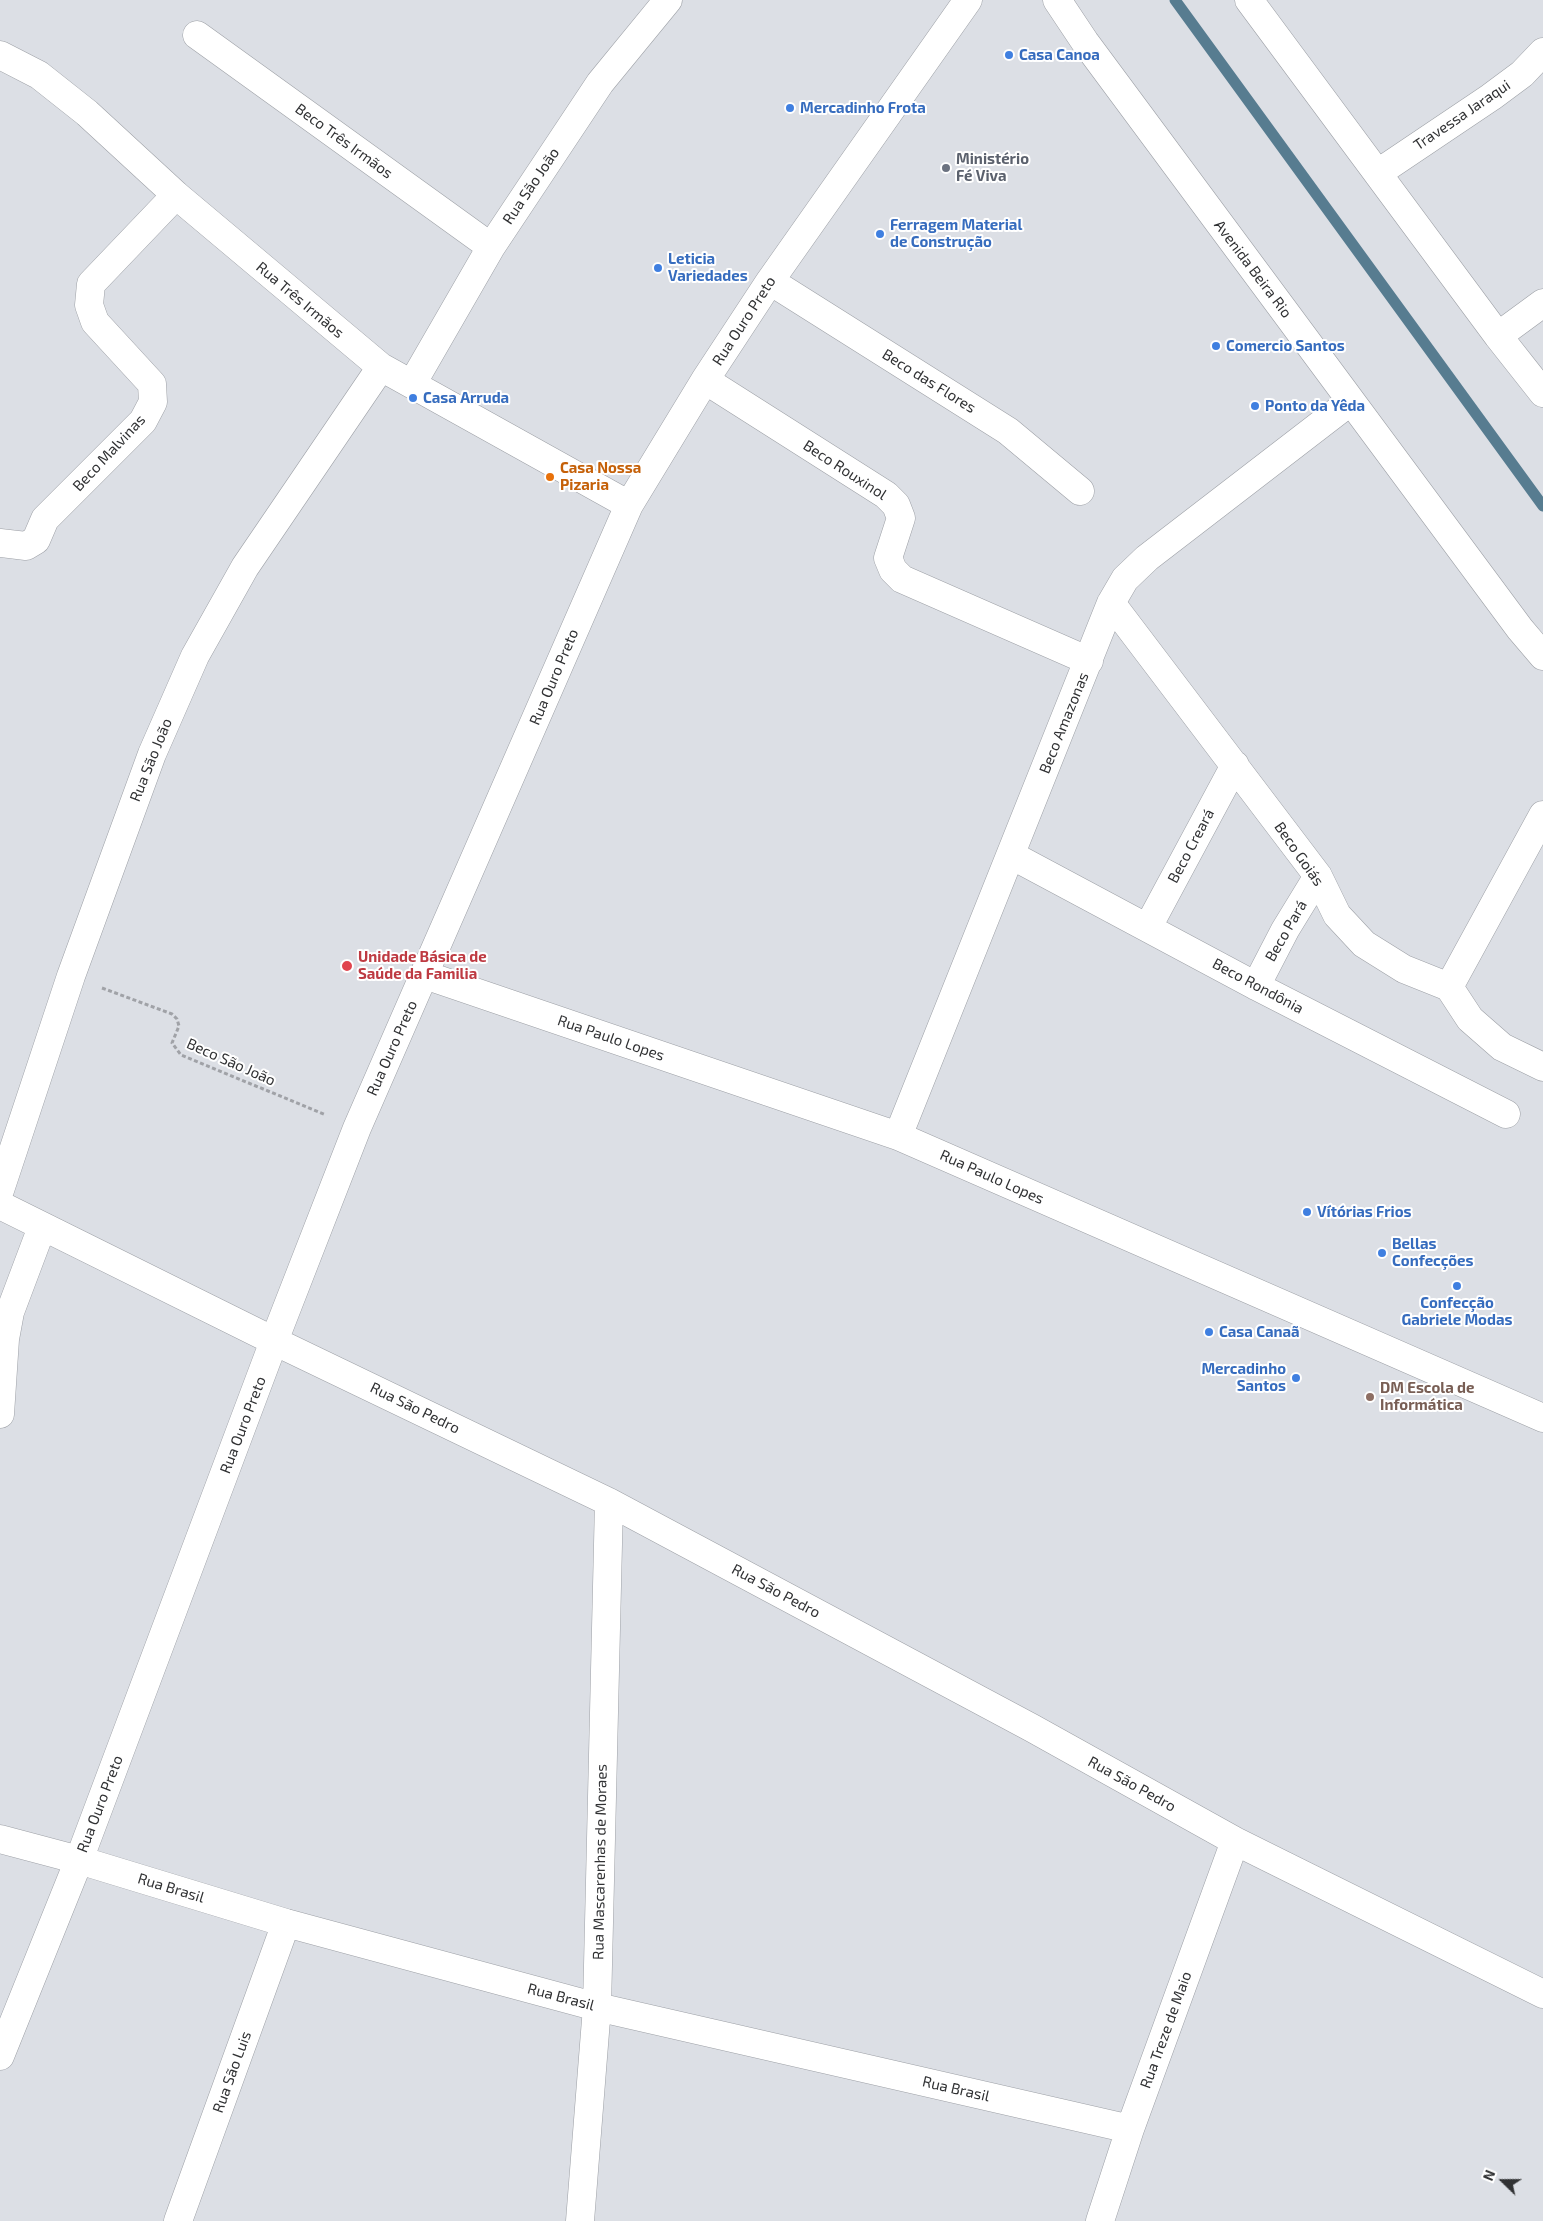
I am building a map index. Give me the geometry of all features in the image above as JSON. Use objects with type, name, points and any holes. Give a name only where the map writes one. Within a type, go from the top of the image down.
[{"type":"street","name":"Rua São João","points":[[412,384],[491,247],[600,83],[668,0]]},
{"type":"street","name":"Rua Ouro Preto","points":[[0,2056],[79,1860],[274,1341],[357,1128],[629,505],[705,380],[770,281],[968,0]]},
{"type":"street","name":"Avenida Beira Rio","points":[[1056,0],[1085,42],[1520,629],[1543,656]]},
{"type":"street","points":[[1249,0],[1498,336],[1543,392]]},
{"type":"street","name":"Beco Três Irmãos","points":[[197,35],[491,247]]},
{"type":"street","name":"Travessa Jaraqui","points":[[1378,172],[1522,74],[1543,52]]},
{"type":"street","name":"Rua Três Irmãos","points":[[0,55],[39,75],[80,107],[176,195],[382,368],[629,505]]},
{"type":"street","name":"Beco Malvinas","points":[[0,543],[26,546],[36,540],[45,519],[143,421],[153,402],[152,384],[95,322],[89,305],[91,284],[176,195]]},
{"type":"street","name":"Beco das Flores","points":[[770,281],[1008,431],[1080,492]]},
{"type":"street","points":[[1498,336],[1543,303]]},
{"type":"street","name":"Rua São João","points":[[0,1190],[71,976],[152,754],[195,656],[245,567],[382,368]]},
{"type":"street","name":"Beco Rouxinol","points":[[705,380],[886,495],[896,505],[901,518],[888,558],[893,570],[902,579],[1089,661]]},
{"type":"street","name":"Beco Amazonas","points":[[898,1136],[1111,603],[1125,579],[1147,558],[1351,401]]},
{"type":"street","name":"Beco Goiás","points":[[1111,603],[1318,876],[1336,915],[1364,944],[1404,969],[1449,987]]},
{"type":"street","name":"Beco Creará","points":[[1148,927],[1235,765]]},
{"type":"street","points":[[1543,815],[1449,987],[1470,1019],[1489,1036],[1502,1047],[1543,1067]]},
{"type":"street","name":"Beco Rondônia","points":[[1011,855],[1256,986],[1506,1114]]},
{"type":"street","name":"Beco Pará","points":[[1256,986],[1284,930],[1318,876]]},
{"type":"street","name":"Rua Paulo Lopes","points":[[425,975],[898,1136],[1543,1418]]},
{"type":"street","name":"Rua São Pedro","points":[[0,1205],[274,1341],[609,1502],[1032,1728],[1235,1840],[1543,1994]]},
{"type":"street","points":[[0,1414],[5,1339],[10,1312],[42,1227]]},
{"type":"street","name":"Rua Mascarenhas de Moraes","points":[[580,2221],[597,2007],[609,1502]]},
{"type":"street","name":"Rua Brasil","points":[[0,1839],[79,1860],[286,1923],[597,2007],[1130,2129]]},
{"type":"street","name":"Rua Treze de Maio","points":[[1100,2221],[1130,2129],[1235,1840]]},
{"type":"street","name":"Rua São Luis","points":[[178,2221],[286,1923]]},
{"type":"path","name":"Beco São João","points":[[71,976],[172,1014],[177,1019],[179,1026],[172,1043],[181,1055],[357,1128]]},
{"type":"waterway","points":[[1175,0],[1543,506]]},
{"type":"place","name":"Casa Canoa","points":[[1009,55]]},
{"type":"place","name":"Mercadinho Frota","points":[[790,108]]},
{"type":"place","name":"Ministério Fé Viva","points":[[946,168]]},
{"type":"place","name":"Ferragem Material de Construção","points":[[880,234]]},
{"type":"place","name":"Leticia Variedades","points":[[658,268]]},
{"type":"place","name":"Comercio Santos","points":[[1216,346]]},
{"type":"place","name":"Casa Arruda","points":[[413,398]]},
{"type":"place","name":"Ponto da Yêda","points":[[1255,406]]},
{"type":"place","name":"Casa Nossa Pizaria","points":[[550,477]]},
{"type":"place","name":"Unidade Básica de Saúde da Familia","points":[[347,966]]},
{"type":"place","name":"Vítórias Frios","points":[[1307,1212]]},
{"type":"place","name":"Bellas Confecções","points":[[1382,1253]]},
{"type":"place","name":"Confecção Gabriele Modas","points":[[1457,1286]]},
{"type":"place","name":"Casa Canaã","points":[[1209,1332]]},
{"type":"place","name":"Mercadinho Santos","points":[[1296,1378]]},
{"type":"place","name":"DM Escola de Informática","points":[[1370,1397]]}]
